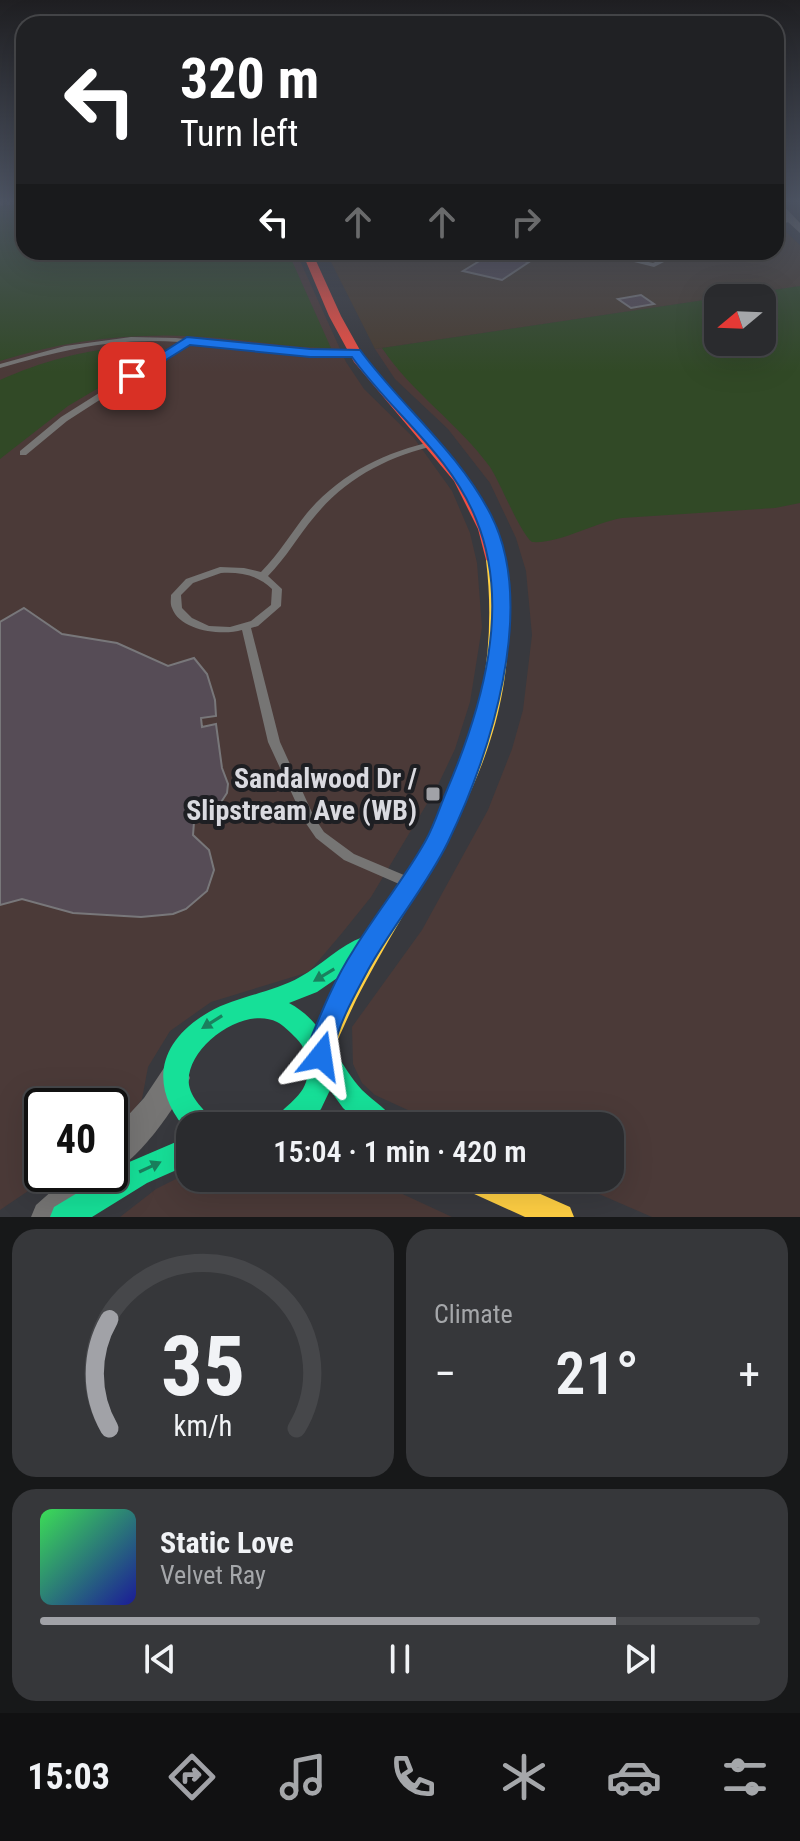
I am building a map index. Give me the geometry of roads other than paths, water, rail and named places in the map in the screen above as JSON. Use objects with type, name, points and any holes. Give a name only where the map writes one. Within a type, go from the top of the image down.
[{"type":"street","points":[[302,1112],[316,1092],[322,1074],[320,1053],[341,997],[437,841],[478,741],[490,698],[501,620],[498,566],[484,518],[459,472],[380,386],[355,353],[311,260]]},
{"type":"street","points":[[186,1112],[178,1099],[175,1078],[179,1058],[197,1032],[225,1014],[308,985],[341,964],[383,926]]},
{"type":"street","points":[[246,1009],[265,1008],[300,1022],[353,1099],[367,1112]]},
{"type":"street","points":[[128,1138],[155,1108],[175,1078]]},
{"type":"street","points":[[65,1217],[137,1173],[176,1156]]},
{"type":"street","points":[[48,1217],[75,1192]]},
{"type":"street","points":[[503,1192],[559,1217]]},
{"type":"lane","points":[[632,260],[654,265],[664,260]]},
{"type":"lane","points":[[0,366],[51,350],[141,339],[310,353],[355,353]]},
{"type":"lane","points":[[23,453],[64,419],[187,341]]},
{"type":"lane","points":[[263,576],[282,556],[310,516],[351,477],[387,456],[435,443]]},
{"type":"lane","points":[[235,570],[263,576],[277,589],[276,606],[269,614],[246,626],[214,630],[186,622],[174,605],[176,596],[182,587],[205,574],[235,570]]},
{"type":"lane","points":[[246,626],[274,742],[309,819],[320,835],[341,852],[412,884]]},
{"type":"place","name":"Sandalwood Dr / Slipstream Ave (WB)","points":[[433,794]]}]
